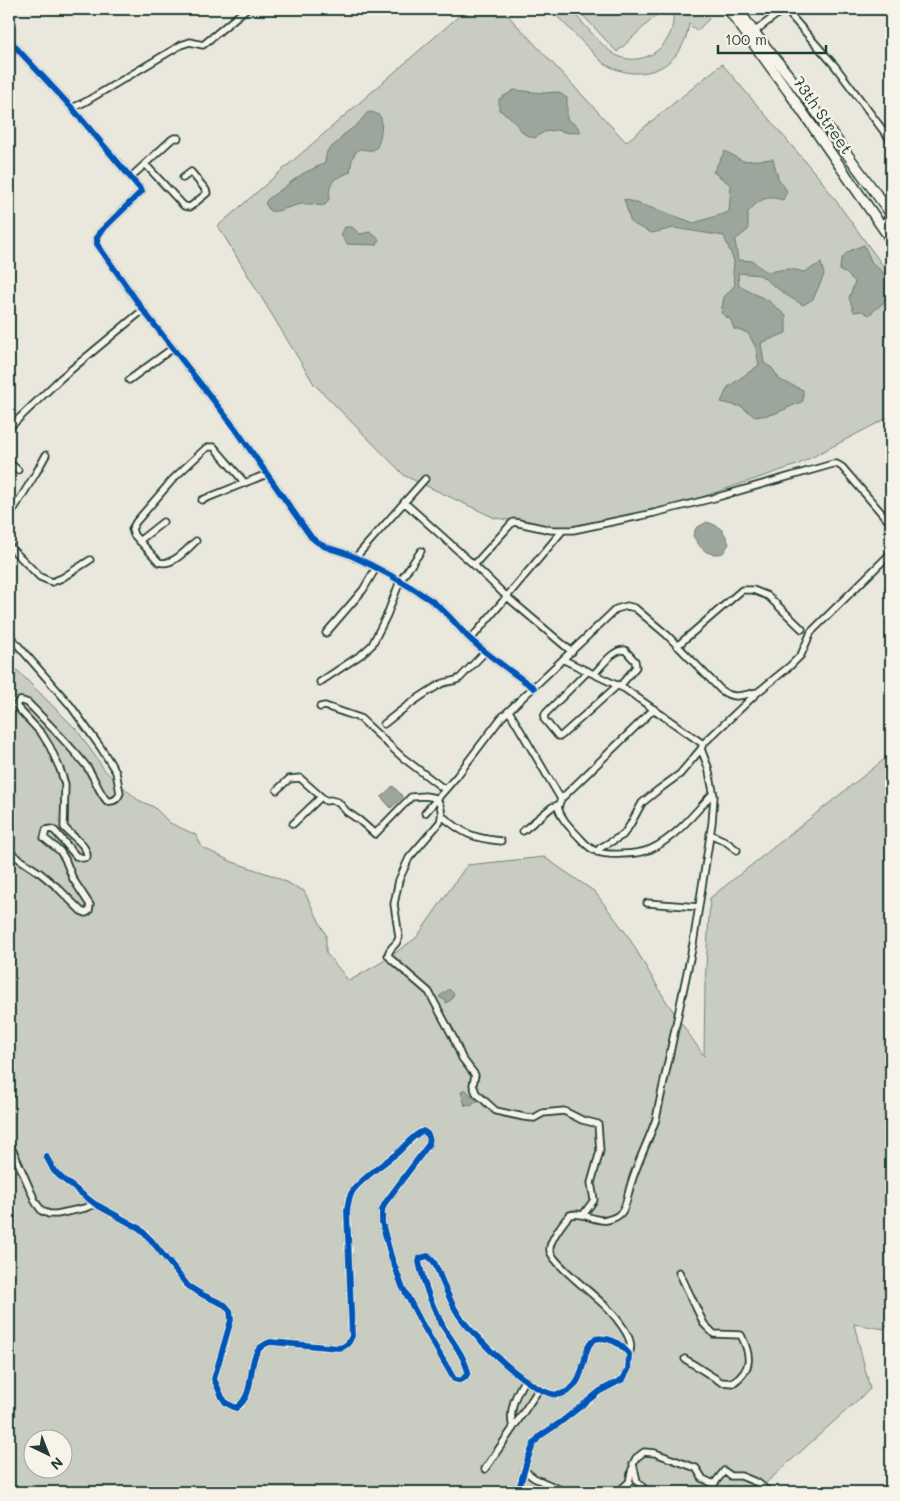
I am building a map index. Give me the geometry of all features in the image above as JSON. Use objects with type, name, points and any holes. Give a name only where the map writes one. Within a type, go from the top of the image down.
[{"type":"main road","name":"73th Street","points":[[728,9],[788,91],[891,240]]},
{"type":"main road","name":"73th Street","points":[[738,9],[798,87],[891,216]]},
{"type":"main road","points":[[891,1369],[891,1376]]},
{"type":"street","points":[[72,108],[181,44],[190,42],[203,45],[246,9]]},
{"type":"street","points":[[754,32],[784,9],[835,66],[891,141]]},
{"type":"street","points":[[887,9],[891,13]]},
{"type":"street","points":[[9,40],[72,108],[142,192],[103,228],[97,238],[97,244],[143,310],[235,428],[311,537],[326,548],[376,568],[431,600],[485,652],[534,688]]},
{"type":"street","points":[[131,177],[171,140],[178,138]]},
{"type":"street","points":[[146,164],[184,206],[190,207],[207,193],[191,172],[184,178]]},
{"type":"street","points":[[880,224],[891,216]]},
{"type":"street","points":[[9,428],[62,378],[143,310]]},
{"type":"street","points":[[129,380],[173,348]]},
{"type":"street","points":[[196,541],[179,556],[163,564],[139,541],[132,529],[174,478],[209,446],[214,447],[245,483]]},
{"type":"street","points":[[9,516],[46,455]]},
{"type":"street","points":[[9,462],[18,470]]},
{"type":"street","points":[[474,565],[514,522],[550,530],[582,528],[714,498],[837,464],[842,467],[891,524]]},
{"type":"street","points":[[202,500],[268,474]]},
{"type":"street","points":[[355,558],[425,478]]},
{"type":"street","points":[[404,502],[506,596],[572,652]]},
{"type":"street","points":[[139,541],[163,522]]},
{"type":"street","points":[[471,639],[563,530]]},
{"type":"street","points":[[9,546],[40,577],[52,582],[62,578],[90,560]]},
{"type":"street","points":[[320,682],[356,659],[372,645],[387,615],[400,581],[421,550]]},
{"type":"street","points":[[597,852],[600,848],[623,835],[642,803],[680,774],[702,747],[758,692],[801,655],[811,632],[891,554]]},
{"type":"street","points":[[326,633],[363,590],[376,568]]},
{"type":"street","points":[[677,646],[742,590],[753,590],[768,596],[802,629]]},
{"type":"street","points":[[425,813],[478,750],[501,718],[616,609],[627,606],[639,611],[667,635],[727,695],[738,696],[758,692]]},
{"type":"street","points":[[9,635],[70,705],[97,742],[116,772],[120,793],[115,800],[107,801],[79,757],[28,703],[23,700],[17,702],[16,706],[42,734],[60,769],[65,784],[64,827],[84,847],[87,851],[87,857],[76,856],[55,831],[48,829],[44,838],[65,859],[73,879],[90,905],[89,911],[86,913],[81,911],[40,872],[9,852]]},
{"type":"street","points":[[622,649],[635,660],[636,667],[619,686],[561,736],[558,736],[544,719],[545,714],[591,673],[622,649]]},
{"type":"street","points":[[384,724],[442,684],[460,678],[485,652]]},
{"type":"street","points":[[518,1492],[534,1443],[540,1436],[600,1391],[623,1379],[628,1370],[630,1340],[614,1315],[553,1257],[550,1250],[552,1240],[568,1216],[576,1213],[600,1220],[607,1220],[620,1214],[626,1204],[635,1170],[652,1133],[660,1104],[691,952],[713,811],[710,775],[702,747],[654,709],[619,686],[564,660]]},
{"type":"street","points":[[320,707],[325,706],[360,718],[402,757],[444,789]]},
{"type":"street","points":[[523,831],[560,802],[654,709]]},
{"type":"street","points":[[510,711],[560,802],[558,810],[586,845],[597,852],[608,854],[635,853],[651,849],[673,834],[713,793]]},
{"type":"street","points":[[277,790],[289,779],[300,778],[326,802],[330,800],[338,802],[350,815],[375,834],[411,797],[425,796],[436,798],[439,802],[442,816],[440,822],[409,858],[403,869],[396,890],[394,904],[399,938],[388,955],[429,992],[454,1037],[462,1058],[475,1075],[473,1086],[476,1092],[496,1111],[534,1118],[543,1113],[564,1111],[582,1120],[598,1124],[600,1151],[591,1183],[594,1200],[583,1215]]},
{"type":"street","points":[[293,824],[320,797]]},
{"type":"street","points":[[442,816],[458,830],[472,836],[501,841]]},
{"type":"street","points":[[710,834],[725,841],[737,850]]},
{"type":"street","points":[[647,903],[698,907]]},
{"type":"street","points":[[46,1156],[54,1171],[95,1204],[139,1228],[193,1290],[225,1305],[230,1311],[231,1320],[214,1379],[226,1403],[236,1408],[246,1398],[254,1359],[257,1351],[264,1344],[270,1342],[339,1348],[345,1347],[349,1343],[352,1336],[346,1210],[350,1194],[368,1176],[418,1133],[423,1131],[430,1138],[429,1144],[386,1203],[382,1210],[382,1223],[402,1286],[454,1379],[457,1381],[462,1380],[468,1372],[464,1360],[430,1300],[419,1262],[420,1258],[424,1256],[428,1256],[434,1262],[452,1304],[476,1337],[494,1354],[540,1389],[554,1395],[560,1395],[572,1388],[581,1374],[589,1345],[595,1339],[614,1341],[629,1354]]},
{"type":"street","points":[[9,1144],[42,1211],[49,1214],[57,1214],[95,1204]]},
{"type":"street","points":[[679,1272],[704,1324],[714,1334],[742,1335],[747,1347],[749,1360],[748,1367],[742,1377],[734,1383],[721,1382],[685,1360]]},
{"type":"street","points":[[513,1428],[511,1411],[517,1391],[525,1379]]},
{"type":"street","points":[[485,1470],[540,1389]]},
{"type":"street","points":[[618,1492],[629,1482],[632,1464],[639,1454],[644,1452],[655,1453],[696,1468],[703,1479],[714,1484],[724,1472],[731,1476],[741,1476],[758,1483],[769,1492]]},
{"type":"street","points":[[632,1464],[636,1481],[647,1492]]},
{"type":"street","points":[[525,1471],[534,1478],[566,1492]]},
{"type":"shaded area","points":[[467,9],[502,9],[626,142],[722,64],[821,180],[891,277],[891,416],[797,465],[684,503],[573,529],[495,518],[405,476],[314,384],[218,226]]},
{"type":"shaded area","points":[[550,9],[570,9],[608,50],[627,59],[640,59],[658,50],[669,37],[672,28],[672,9],[699,9],[709,19],[697,31],[689,24],[685,39],[678,52],[669,62],[658,69],[632,73],[617,70],[603,63]]},
{"type":"shaded area","points":[[577,9],[663,9],[617,52]]},
{"type":"shaded area","points":[[514,90],[544,93],[558,92],[567,98],[567,119],[577,126],[581,132],[570,133],[556,130],[544,132],[534,138],[524,134],[509,116],[499,110],[499,99]]},
{"type":"shaded area","points":[[371,112],[379,116],[382,121],[377,147],[372,150],[359,149],[353,158],[350,172],[335,179],[330,186],[329,199],[325,205],[300,204],[278,211],[270,211],[265,203],[268,199],[302,174],[323,164],[327,151],[343,135],[357,125],[367,113]]},
{"type":"shaded area","points":[[725,151],[743,161],[773,159],[778,178],[787,191],[783,200],[764,199],[748,212],[748,230],[735,240],[738,260],[753,261],[763,270],[770,272],[789,269],[804,272],[821,263],[824,275],[813,299],[803,305],[786,295],[760,275],[738,273],[739,286],[769,301],[786,316],[786,333],[761,343],[764,363],[772,368],[780,380],[803,390],[803,401],[774,414],[755,417],[742,407],[721,402],[728,387],[759,365],[756,348],[748,333],[734,329],[731,320],[721,313],[724,297],[735,285],[734,261],[724,236],[674,228],[652,233],[631,223],[624,199],[694,223],[729,212],[731,185],[713,172]]},
{"type":"shaded area","points":[[345,227],[352,227],[360,234],[370,232],[379,239],[377,245],[347,244],[341,235]]},
{"type":"shaded area","points":[[864,245],[872,263],[884,273],[890,283],[889,298],[869,315],[862,311],[854,312],[849,298],[855,282],[846,273],[840,271],[843,256]]},
{"type":"shaded area","points":[[707,522],[722,530],[726,536],[729,544],[723,553],[713,554],[705,551],[693,536],[696,528]]},
{"type":"shaded area","points":[[9,662],[77,730],[106,772],[138,800],[154,807],[170,823],[196,835],[202,847],[230,861],[274,876],[304,891],[326,935],[326,953],[349,981],[382,962],[416,938],[467,865],[544,857],[595,892],[628,936],[666,1001],[704,1056],[705,984],[710,898],[891,754],[891,1319],[884,1329],[854,1324],[870,1389],[756,1492],[9,1492]]},
{"type":"shaded area","points":[[393,786],[403,797],[391,808],[381,797]]},
{"type":"shaded area","points":[[449,989],[454,994],[451,1000],[446,1003],[446,1001],[439,997]]},
{"type":"shaded area","points":[[465,1089],[477,1101],[471,1106],[466,1104],[465,1106],[461,1092]]},
{"type":"cycle path","points":[[9,40],[72,108],[142,191],[99,233],[97,244],[143,310],[235,428],[311,537],[326,547],[352,556],[382,571],[435,603],[478,646],[534,688]]},
{"type":"cycle path","points":[[46,1156],[54,1171],[64,1180],[95,1204],[139,1228],[188,1286],[225,1305],[230,1311],[231,1320],[214,1379],[226,1403],[236,1408],[248,1392],[253,1362],[261,1347],[270,1342],[339,1348],[349,1342],[352,1336],[347,1211],[350,1196],[359,1184],[396,1154],[415,1135],[423,1131],[425,1132],[429,1136],[429,1144],[385,1203],[382,1210],[382,1223],[402,1286],[454,1379],[463,1379],[468,1372],[461,1355],[432,1304],[426,1287],[419,1262],[420,1258],[428,1256],[434,1262],[451,1302],[465,1323],[505,1364],[537,1387],[550,1393],[561,1394],[570,1390],[580,1375],[587,1349],[597,1338],[614,1341],[629,1354],[628,1370],[623,1379],[600,1391],[540,1436],[534,1443],[518,1492]]}]
